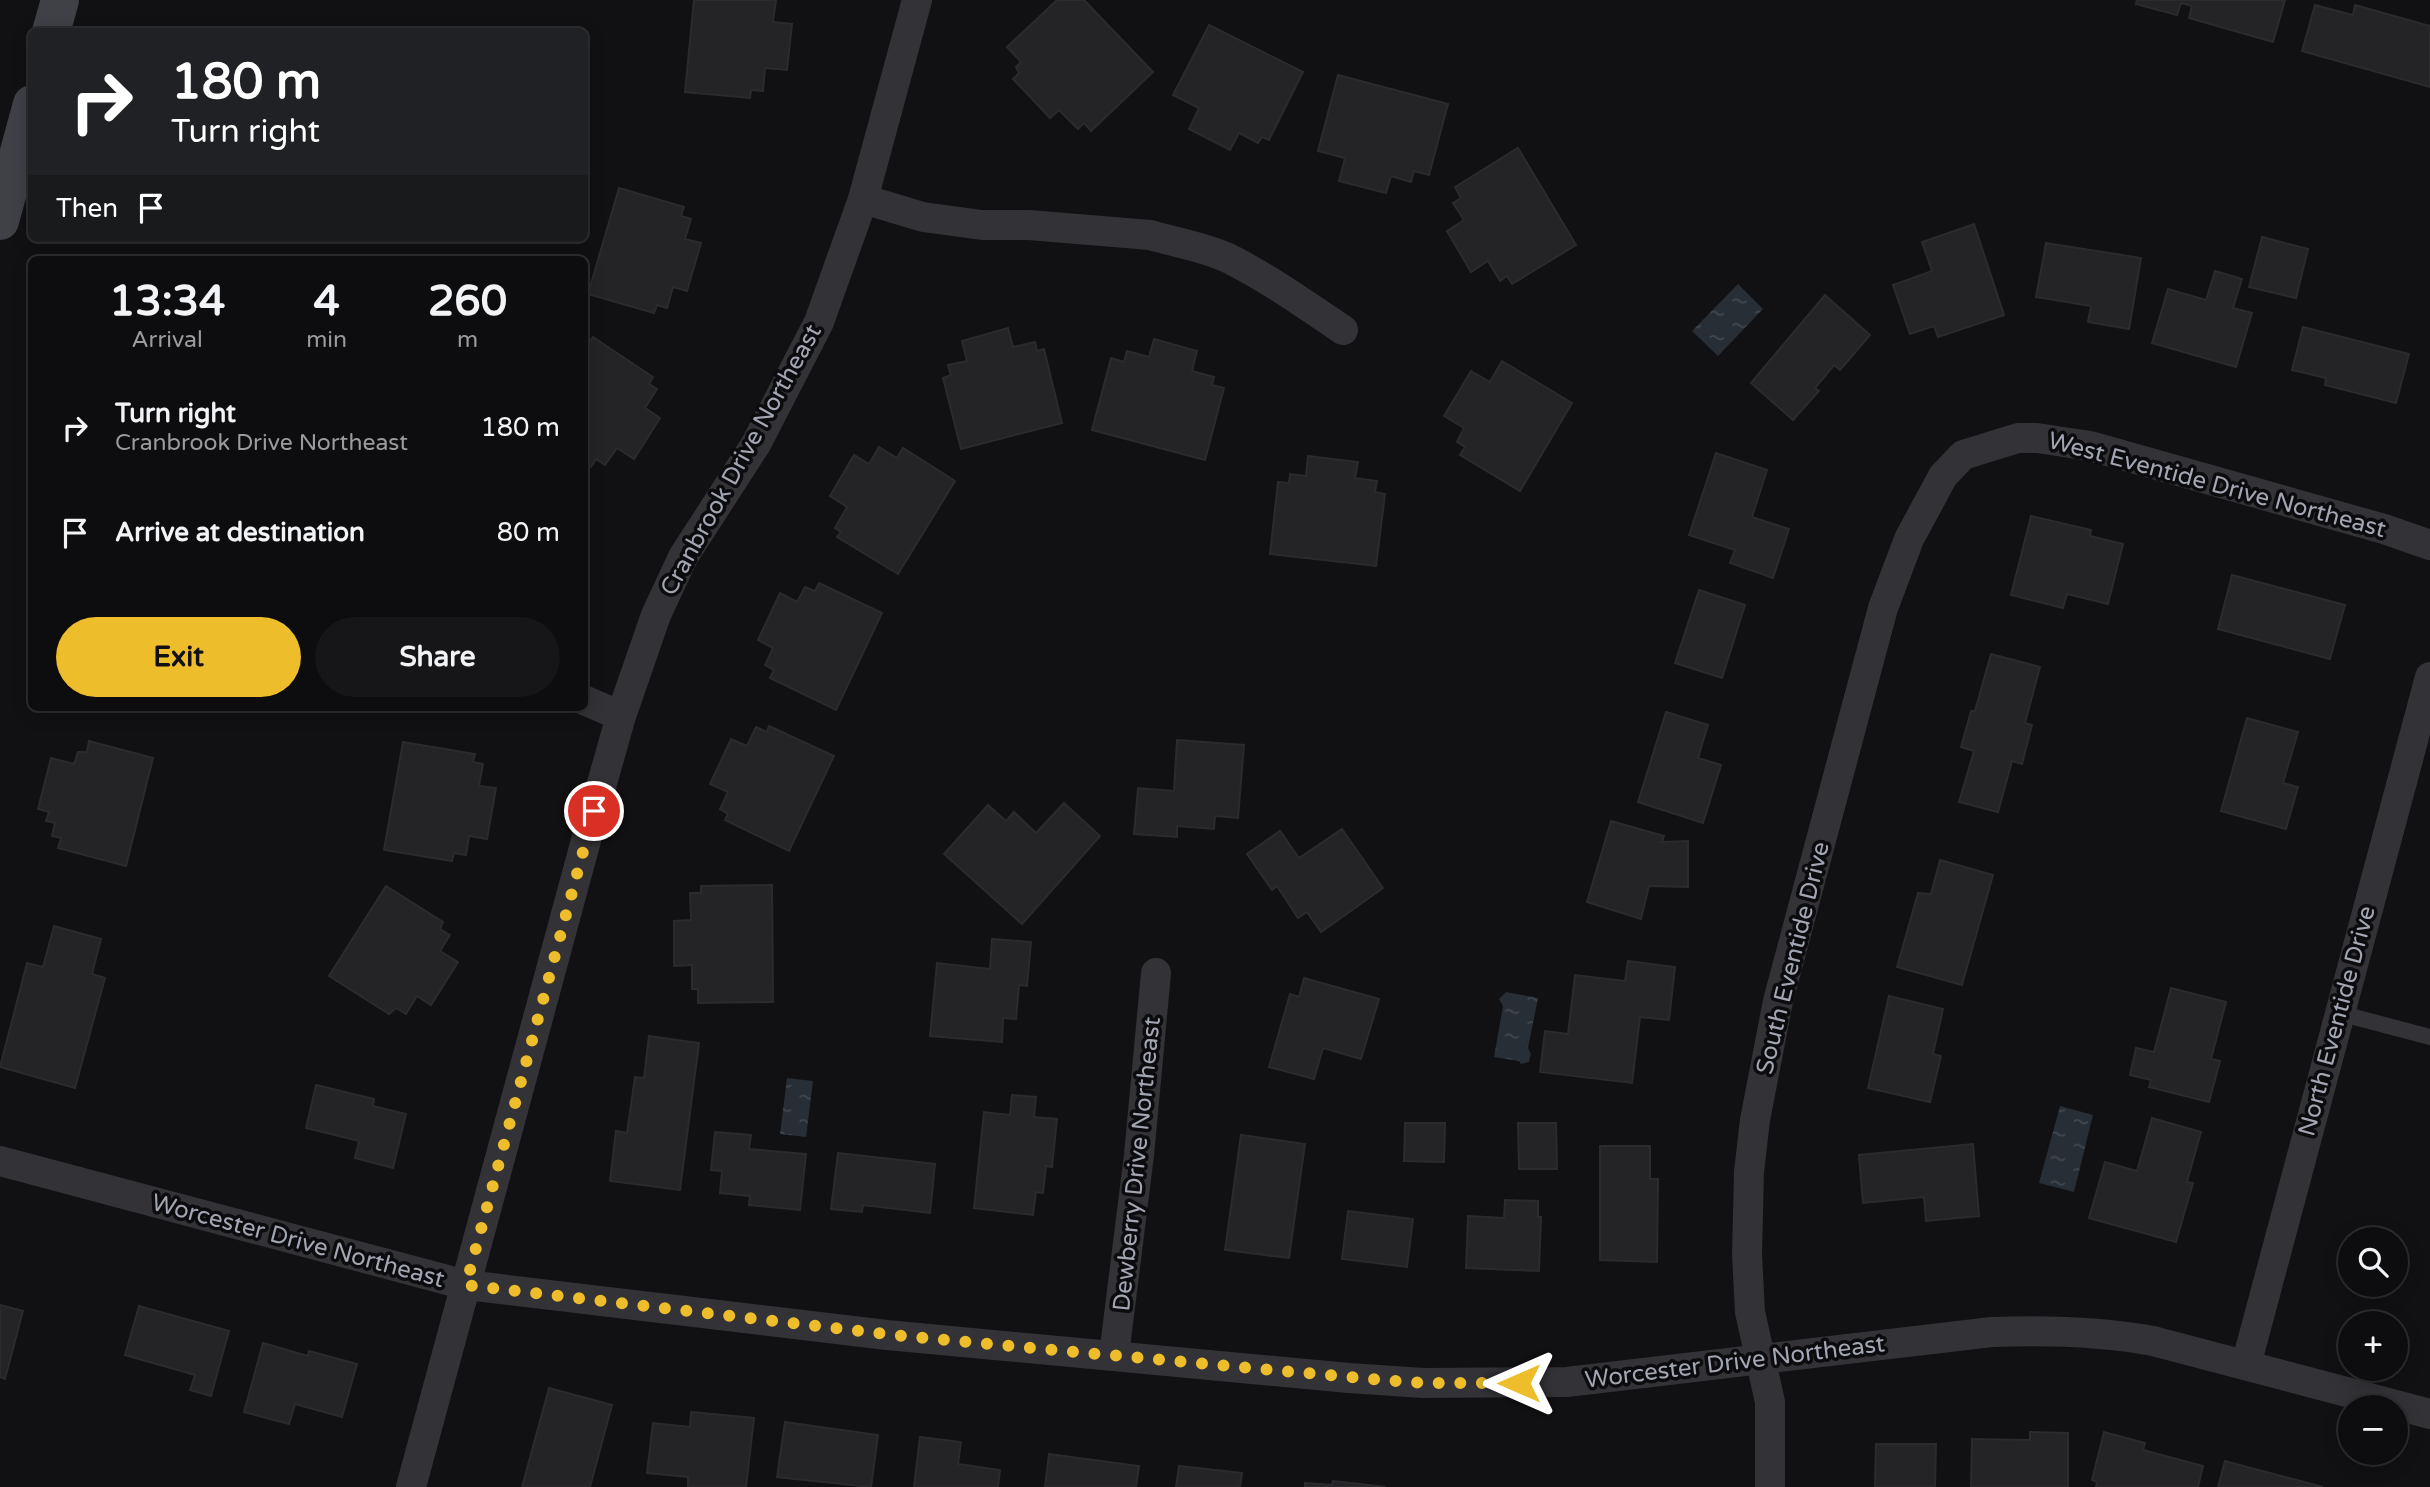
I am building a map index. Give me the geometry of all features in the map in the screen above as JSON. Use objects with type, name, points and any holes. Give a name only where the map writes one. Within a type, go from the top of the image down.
[{"type":"main road","points":[[52,28],[60,0]]},
{"type":"main road","points":[[0,221],[28,119]]},
{"type":"street","name":"Cranbrook Drive Northeast","points":[[411,1487],[621,716],[656,615],[683,557],[756,444],[819,322],[863,199],[917,0]]},
{"type":"street","points":[[863,199],[923,217],[982,225],[1029,225],[1150,235],[1165,239],[1226,257],[1286,291],[1343,330]]},
{"type":"street","name":"West Eventide Drive Northeast","points":[[1963,455],[2018,438],[2090,446],[2384,529],[2430,545]]},
{"type":"street","name":"South Eventide Drive","points":[[1770,1487],[1770,1402],[1751,1312],[1747,1254],[1749,1172],[1755,1120],[1778,1001],[1883,608],[1909,540],[1943,476],[1963,455]]},
{"type":"street","name":"North Eventide Drive","points":[[2246,1364],[2430,677]]},
{"type":"street","points":[[588,702],[621,716]]},
{"type":"street","name":"Dewberry Drive Northeast","points":[[1114,1355],[1139,1155],[1156,974]]},
{"type":"street","name":"Worcester Drive Northeast","points":[[0,1161],[466,1285],[895,1336],[1423,1383],[1567,1382],[1992,1332],[2049,1330],[2121,1335],[2246,1364],[2430,1414]]},
{"type":"lane","points":[[2339,1013],[2430,1037]]},
{"type":"water","points":[[1738,284],[1763,309],[1718,356],[1692,331]]},
{"type":"water","points":[[1506,992],[1538,998],[1528,1048],[1531,1054],[1529,1062],[1521,1064],[1519,1061],[1494,1057],[1503,1006],[1499,999]]},
{"type":"water","points":[[787,1078],[813,1081],[806,1137],[780,1134]]},
{"type":"water","points":[[2060,1106],[2093,1115],[2074,1192],[2039,1183]]},
{"type":"building","points":[[694,0],[776,0],[773,22],[792,24],[787,70],[765,68],[763,91],[751,90],[750,98],[685,92]]},
{"type":"building","points":[[1057,0],[1084,0],[1153,72],[1091,131],[1084,123],[1078,129],[1059,110],[1050,118],[1013,79],[1019,73],[1016,67],[1021,62],[1007,47]]},
{"type":"building","points":[[2137,0],[2285,0],[2273,42],[2189,18],[2192,6],[2181,3],[2177,15],[2136,4]]},
{"type":"building","points":[[2315,5],[2353,15],[2355,5],[2430,26],[2430,87],[2302,51]]},
{"type":"building","points":[[1209,25],[1303,72],[1269,140],[1262,137],[1258,143],[1239,133],[1230,150],[1189,129],[1199,108],[1173,95]]},
{"type":"building","points":[[1338,75],[1448,104],[1429,175],[1414,171],[1411,182],[1391,176],[1386,193],[1339,181],[1345,158],[1318,151]]},
{"type":"building","points":[[1518,148],[1576,245],[1512,284],[1507,276],[1500,281],[1488,261],[1471,272],[1447,231],[1464,220],[1453,203],[1461,198],[1455,187]]},
{"type":"building","points":[[619,188],[684,207],[681,216],[691,219],[685,239],[701,243],[687,291],[673,287],[667,308],[657,305],[654,313],[588,294]]},
{"type":"building","points":[[1974,224],[2004,315],[1938,337],[1934,326],[1910,334],[1893,285],[1932,271],[1922,242]]},
{"type":"building","points":[[2262,237],[2308,249],[2296,298],[2249,287]]},
{"type":"building","points":[[2046,243],[2141,258],[2129,329],[2088,322],[2091,306],[2036,297]]},
{"type":"building","points":[[2215,271],[2242,279],[2233,308],[2252,313],[2236,367],[2152,343],[2168,289],[2206,300]]},
{"type":"building","points":[[1825,295],[1870,335],[1840,370],[1834,365],[1815,388],[1819,391],[1793,420],[1751,383]]},
{"type":"building","points":[[2303,327],[2409,354],[2396,403],[2325,385],[2326,378],[2292,370]]},
{"type":"building","points":[[1008,328],[1013,347],[1035,342],[1037,351],[1044,349],[1062,423],[961,449],[943,378],[951,375],[948,365],[967,361],[962,341]]},
{"type":"building","points":[[593,337],[653,377],[649,384],[657,389],[645,408],[660,418],[634,459],[617,448],[605,465],[596,459],[591,467],[588,465],[588,344]]},
{"type":"building","points":[[1154,339],[1197,351],[1192,371],[1214,377],[1212,385],[1224,388],[1205,460],[1092,430],[1111,358],[1124,362],[1127,351],[1149,357]]},
{"type":"building","points":[[1502,361],[1572,403],[1520,491],[1460,455],[1465,447],[1457,442],[1464,428],[1444,416],[1471,371],[1490,382]]},
{"type":"building","points":[[879,447],[897,458],[903,448],[955,481],[898,574],[837,537],[841,532],[835,528],[847,507],[830,496],[854,455],[869,464]]},
{"type":"building","points":[[1716,453],[1767,470],[1752,517],[1789,529],[1773,578],[1730,563],[1735,550],[1689,535]]},
{"type":"building","points":[[1308,456],[1358,462],[1355,478],[1377,481],[1375,492],[1385,494],[1376,566],[1270,554],[1278,482],[1289,483],[1290,474],[1306,476]]},
{"type":"building","points":[[2031,516],[2091,530],[2090,536],[2123,544],[2108,604],[2067,594],[2063,608],[2011,595]]},
{"type":"building","points":[[2232,575],[2345,605],[2330,659],[2218,629]]},
{"type":"building","points":[[819,583],[882,613],[836,710],[770,678],[774,670],[765,665],[773,648],[758,640],[780,593],[797,602],[805,587],[815,591]]},
{"type":"building","points":[[1699,590],[1745,605],[1722,678],[1675,663]]},
{"type":"building","points":[[1991,654],[2040,667],[2025,723],[2032,725],[2022,764],[2012,761],[1998,812],[1959,802],[1974,751],[1961,747],[1971,711],[1975,711]]},
{"type":"building","points":[[1666,712],[1708,725],[1698,758],[1721,765],[1703,823],[1638,802]]},
{"type":"building","points":[[2247,718],[2298,732],[2283,783],[2298,787],[2286,829],[2221,811]]},
{"type":"building","points":[[769,726],[834,756],[789,851],[725,820],[728,814],[720,809],[728,792],[710,784],[731,739],[747,746],[756,727],[767,732]]},
{"type":"building","points":[[1177,740],[1244,745],[1238,818],[1215,816],[1214,829],[1177,826],[1177,837],[1134,834],[1138,788],[1174,791]]},
{"type":"building","points":[[89,741],[153,758],[126,866],[58,848],[61,838],[52,836],[55,823],[46,821],[49,812],[38,809],[51,758],[74,764],[78,752],[87,752]]},
{"type":"building","points":[[403,742],[475,754],[473,762],[483,764],[479,786],[496,788],[487,839],[469,836],[466,855],[454,853],[452,861],[384,850]]},
{"type":"building","points":[[1064,803],[1100,836],[1022,924],[944,854],[988,805],[1006,821],[1014,812],[1036,833]]},
{"type":"building","points":[[1611,821],[1664,836],[1662,842],[1688,841],[1688,887],[1649,886],[1641,919],[1587,902]]},
{"type":"building","points":[[1342,829],[1383,888],[1321,932],[1307,912],[1298,918],[1277,886],[1272,890],[1247,854],[1280,831],[1299,858]]},
{"type":"building","points":[[1940,860],[1993,875],[1962,985],[1897,967],[1918,893],[1931,894]]},
{"type":"building","points":[[772,885],[773,1002],[698,1003],[698,989],[692,989],[692,965],[674,966],[674,921],[691,920],[690,893],[701,893],[701,886]]},
{"type":"building","points":[[386,886],[443,922],[440,929],[450,935],[440,951],[458,962],[431,1005],[417,996],[406,1014],[396,1008],[389,1014],[329,976]]},
{"type":"building","points":[[54,926],[101,939],[92,974],[105,978],[75,1088],[0,1067],[27,963],[43,967]]},
{"type":"building","points":[[992,939],[1031,942],[1027,986],[1019,985],[1016,1019],[1003,1018],[1002,1042],[930,1036],[937,963],[990,969]]},
{"type":"building","points":[[1628,961],[1675,967],[1669,1020],[1640,1017],[1632,1083],[1540,1072],[1545,1031],[1568,1034],[1575,975],[1625,981]]},
{"type":"building","points":[[1304,978],[1379,999],[1361,1059],[1323,1048],[1314,1079],[1269,1067],[1290,994],[1299,997]]},
{"type":"building","points":[[2171,988],[2226,1002],[2211,1059],[2220,1061],[2209,1102],[2149,1087],[2151,1080],[2130,1075],[2136,1048],[2154,1052]]},
{"type":"building","points":[[1889,996],[1943,1009],[1933,1054],[1941,1056],[1930,1102],[1868,1088]]},
{"type":"building","points":[[649,1036],[699,1043],[680,1190],[610,1181],[616,1131],[627,1133],[635,1077],[644,1078]]},
{"type":"building","points":[[316,1085],[374,1099],[373,1106],[406,1114],[393,1168],[355,1158],[359,1141],[306,1128]]},
{"type":"building","points":[[1012,1095],[1036,1097],[1034,1117],[1057,1119],[1052,1167],[1046,1166],[1043,1193],[1036,1192],[1033,1215],[974,1208],[984,1112],[1010,1115]]},
{"type":"building","points":[[2152,1118],[2201,1132],[2187,1182],[2193,1183],[2176,1242],[2089,1218],[2105,1162],[2137,1171]]},
{"type":"building","points":[[1405,1123],[1445,1123],[1444,1162],[1404,1161]]},
{"type":"building","points":[[1518,1123],[1556,1123],[1557,1169],[1519,1169]]},
{"type":"building","points":[[715,1132],[751,1135],[749,1149],[806,1154],[800,1210],[749,1205],[750,1196],[720,1193],[722,1171],[711,1170]]},
{"type":"building","points":[[1241,1135],[1305,1144],[1289,1258],[1225,1250]]},
{"type":"building","points":[[1973,1144],[1979,1216],[1926,1221],[1924,1197],[1863,1203],[1859,1155]]},
{"type":"building","points":[[1600,1146],[1650,1146],[1650,1179],[1658,1179],[1657,1262],[1600,1260]]},
{"type":"building","points":[[838,1153],[935,1164],[930,1213],[863,1205],[862,1212],[831,1209]]},
{"type":"building","points":[[1505,1200],[1538,1201],[1538,1217],[1541,1217],[1539,1271],[1466,1268],[1468,1216],[1504,1218]]},
{"type":"building","points":[[1348,1211],[1413,1219],[1407,1267],[1342,1259]]},
{"type":"building","points":[[0,1305],[23,1311],[5,1379],[0,1377]]},
{"type":"building","points":[[139,1306],[229,1331],[211,1396],[190,1390],[195,1375],[125,1355]]},
{"type":"building","points":[[263,1343],[308,1356],[309,1351],[357,1364],[342,1417],[295,1404],[289,1424],[244,1412]]},
{"type":"building","points":[[549,1388],[612,1405],[590,1487],[522,1487]]},
{"type":"building","points":[[691,1412],[754,1418],[746,1487],[688,1487],[688,1477],[647,1473],[653,1423],[690,1427]]},
{"type":"building","points":[[785,1422],[878,1435],[871,1487],[777,1477]]},
{"type":"building","points":[[2030,1432],[2068,1433],[2068,1487],[1971,1487],[1972,1439],[2030,1440]]},
{"type":"building","points":[[2104,1432],[2145,1443],[2143,1450],[2203,1466],[2198,1487],[2096,1487],[2097,1482],[2092,1480]]},
{"type":"building","points":[[920,1437],[961,1442],[958,1464],[1000,1470],[998,1487],[914,1487]]},
{"type":"building","points":[[1876,1444],[1936,1444],[1935,1487],[1875,1487]]},
{"type":"building","points":[[1049,1454],[1139,1466],[1136,1487],[1045,1487]]},
{"type":"building","points":[[2225,1461],[2247,1467],[2323,1487],[2218,1487]]},
{"type":"building","points":[[1179,1466],[1242,1473],[1240,1487],[1176,1487]]},
{"type":"building","points":[[1333,1481],[1386,1487],[1305,1487],[1305,1483],[1332,1485]]},
{"type":"route","points":[[594,811],[466,1285],[902,1336],[1423,1383],[1519,1383]]}]
